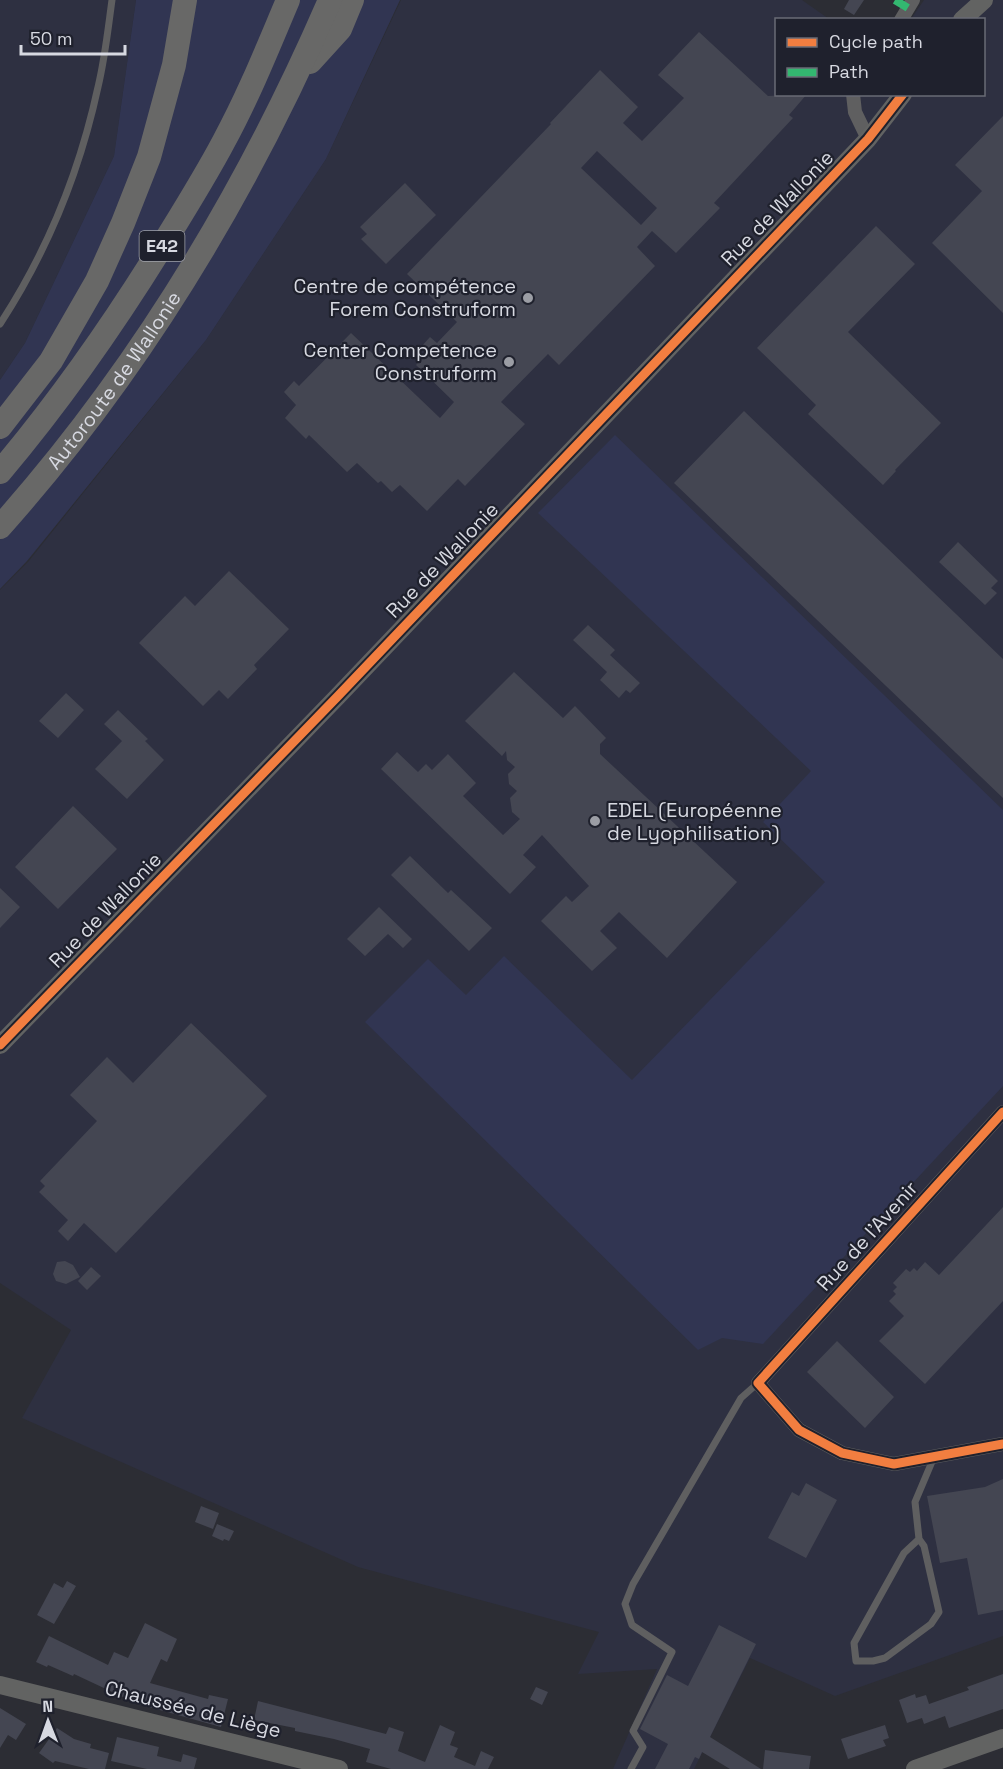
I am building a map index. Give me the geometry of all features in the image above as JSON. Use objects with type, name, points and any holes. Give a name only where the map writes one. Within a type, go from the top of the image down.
[{"type":"highway","points":[[0,427],[51,361],[97,281],[123,223],[152,147],[174,64],[185,0]]},
{"type":"highway","name":"Autoroute de Wallonie","points":[[0,472],[34,432],[90,358],[133,293],[224,141],[262,63],[288,0]]},
{"type":"highway","name":"Autoroute de Wallonie","points":[[0,527],[63,453],[114,387],[164,313],[213,234],[256,156],[330,0]]},
{"type":"highway","points":[[294,79],[340,29],[352,0]]},
{"type":"street","points":[[902,18],[913,0]]},
{"type":"street","points":[[966,12],[984,0]]},
{"type":"street","points":[[853,96],[855,112],[868,139]]},
{"type":"street","name":"Rue de Wallonie","points":[[0,1044],[338,696],[868,139],[901,96]]},
{"type":"street","name":"Rue de l'Avenir","points":[[758,1383],[1003,1113]]},
{"type":"street","points":[[758,1383],[799,1430],[843,1453],[894,1464],[1003,1444]]},
{"type":"street","name":"Chaussée de Liège","points":[[0,1685],[339,1769]]},
{"type":"street","points":[[915,1769],[1003,1738]]},
{"type":"lane","points":[[0,324],[48,239],[76,164],[99,86],[112,0]]},
{"type":"lane","points":[[632,1769],[643,1747],[633,1731],[672,1652],[632,1625],[625,1604],[633,1584],[741,1398],[758,1383]]},
{"type":"lane","points":[[919,1539],[904,1553],[855,1643],[856,1661],[885,1658],[931,1624],[939,1612],[924,1546],[919,1539],[915,1502],[934,1456]]},
{"type":"shaded area","points":[[0,0],[136,0],[114,156],[25,343],[0,380]]},
{"type":"shaded area","points":[[136,0],[400,0],[326,159],[206,340],[27,561],[0,589],[0,380],[25,343],[114,156]]},
{"type":"shaded area","points":[[401,0],[802,0],[828,18],[775,18],[775,96],[985,96],[985,18],[912,18],[924,0],[1003,0],[1003,1636],[835,1696],[750,1658],[694,1769],[613,1769],[657,1669],[578,1674],[599,1632],[358,1567],[22,1418],[71,1330],[0,1283],[0,590],[28,562],[206,340],[326,159]]},
{"type":"shaded area","points":[[615,435],[1003,810],[1003,1086],[763,1344],[722,1338],[698,1350],[365,1022],[428,959],[466,995],[504,956],[632,1080],[825,882],[763,822],[811,771],[538,513]]},
{"type":"building","points":[[849,0],[864,0],[854,15],[844,9]]},
{"type":"building","name":"Centre de compétence Forem Construform","points":[[699,32],[768,96],[805,96],[789,115],[793,118],[714,203],[720,208],[676,253],[652,231],[637,247],[655,266],[559,365],[548,354],[501,402],[525,424],[465,486],[458,479],[427,511],[400,485],[392,492],[381,481],[378,483],[357,463],[347,472],[309,435],[306,439],[285,418],[296,405],[284,392],[294,381],[299,386],[351,333],[440,418],[454,402],[416,365],[427,353],[421,347],[430,337],[437,343],[457,322],[407,274],[600,70],[638,107],[623,123],[642,141],[684,98],[658,75]],"holes":[[[597,151],[657,208],[641,225],[581,168]]]},
{"type":"building","points":[[1003,116],[1003,313],[932,243],[982,191],[955,165]]},
{"type":"building","points":[[405,183],[436,215],[386,264],[361,239],[367,234],[360,227]]},
{"type":"building","points":[[876,226],[915,264],[848,332],[941,423],[883,485],[808,414],[816,405],[757,348]]},
{"type":"building","points":[[744,411],[1003,659],[1003,798],[674,483]]},
{"type":"building","points":[[958,542],[998,581],[991,588],[997,593],[985,605],[939,562]]},
{"type":"building","points":[[229,571],[289,629],[254,665],[257,669],[228,699],[219,690],[203,706],[139,643],[185,596],[195,606]]},
{"type":"building","points":[[588,625],[615,650],[610,655],[640,683],[630,693],[626,690],[619,698],[600,680],[607,672],[573,640]]},
{"type":"building","name":"EDEL (Européenne de Lyophilisation)","points":[[514,672],[563,718],[575,706],[606,738],[600,744],[600,754],[737,882],[667,958],[619,912],[600,931],[617,948],[592,971],[541,921],[566,896],[572,902],[589,886],[542,835],[523,855],[536,867],[510,894],[381,769],[397,752],[418,772],[426,764],[432,770],[448,754],[476,783],[463,796],[503,835],[520,819],[512,812],[510,798],[517,791],[509,784],[508,774],[515,767],[507,760],[506,751],[502,756],[465,721]]},
{"type":"building","points":[[66,693],[84,710],[58,738],[39,721]]},
{"type":"building","points":[[118,710],[148,739],[145,741],[164,760],[127,799],[95,769],[122,741],[104,724]]},
{"type":"building","points":[[73,806],[117,849],[58,909],[15,867]]},
{"type":"building","points":[[410,856],[448,893],[451,890],[492,928],[469,951],[391,875]]},
{"type":"building","points":[[0,888],[20,907],[0,928]]},
{"type":"building","points":[[379,907],[412,939],[403,948],[388,934],[365,956],[347,939]]},
{"type":"building","points":[[191,1023],[267,1096],[116,1253],[84,1223],[68,1241],[58,1231],[68,1220],[39,1192],[45,1186],[40,1181],[97,1121],[70,1095],[107,1057],[133,1083]]},
{"type":"building","points":[[1003,1207],[1003,1301],[925,1384],[879,1341],[904,1316],[889,1301],[896,1294],[893,1291],[897,1287],[893,1283],[906,1269],[910,1272],[914,1268],[917,1271],[925,1262],[939,1275]]},
{"type":"building","points":[[65,1261],[73,1265],[80,1277],[66,1284],[56,1281],[53,1274],[57,1262]]},
{"type":"building","points":[[91,1267],[101,1276],[87,1290],[78,1281]]},
{"type":"building","points":[[837,1341],[894,1397],[865,1428],[807,1372]]},
{"type":"building","points":[[1003,1479],[1003,1610],[978,1615],[967,1558],[940,1563],[927,1496],[985,1487]]},
{"type":"building","points":[[806,1483],[837,1500],[806,1558],[768,1538],[792,1492],[799,1496]]},
{"type":"building","points":[[201,1506],[219,1513],[213,1529],[195,1522]]},
{"type":"building","points":[[217,1524],[234,1531],[229,1541],[212,1536]]},
{"type":"building","points":[[67,1581],[76,1586],[54,1624],[37,1615],[54,1583],[63,1588]]},
{"type":"building","points":[[145,1623],[177,1639],[167,1662],[161,1659],[150,1683],[208,1699],[209,1695],[228,1699],[221,1727],[138,1704],[74,1674],[73,1676],[36,1662],[49,1636],[108,1665],[114,1652],[128,1658]]},
{"type":"building","points":[[719,1625],[756,1644],[710,1737],[761,1769],[730,1769],[702,1752],[699,1759],[695,1757],[689,1769],[655,1769],[668,1744],[640,1729],[667,1675],[688,1686]]},
{"type":"building","points":[[1003,1674],[1003,1709],[949,1728],[945,1716],[924,1724],[922,1718],[907,1723],[899,1700],[915,1694],[916,1698],[926,1695],[929,1704],[969,1690],[967,1687]]},
{"type":"building","points":[[536,1687],[548,1692],[542,1705],[530,1699]]},
{"type":"building","points":[[258,1701],[386,1734],[389,1727],[404,1732],[398,1751],[425,1762],[440,1725],[455,1732],[450,1745],[458,1748],[454,1757],[475,1766],[481,1751],[494,1757],[488,1769],[391,1769],[366,1762],[370,1749],[295,1731],[295,1728],[254,1720]]},
{"type":"building","points":[[0,1708],[26,1724],[16,1740],[8,1735],[0,1748]]},
{"type":"building","points":[[885,1725],[889,1738],[883,1740],[886,1746],[848,1759],[841,1739]]},
{"type":"building","points":[[57,1728],[74,1739],[91,1744],[90,1748],[109,1753],[105,1769],[89,1769],[55,1761],[53,1763],[39,1753]]},
{"type":"building","points":[[117,1737],[159,1747],[157,1756],[181,1762],[183,1754],[197,1758],[194,1769],[147,1769],[111,1761]]},
{"type":"building","points":[[765,1750],[811,1756],[809,1769],[763,1769]]},
{"type":"marked path","points":[[895,0],[908,8]]},
{"type":"cycle path","points":[[0,1045],[338,696],[868,139],[901,96]]},
{"type":"cycle path","points":[[1003,1112],[758,1383],[799,1430],[842,1453],[894,1464],[1003,1444]]},
{"type":"place","name":"Centre de compétence Forem Construform","points":[[528,298]]},
{"type":"place","name":"Center Competence Construform","points":[[509,362]]},
{"type":"place","name":"EDEL (Européenne de Lyophilisation)","points":[[595,821]]}]
